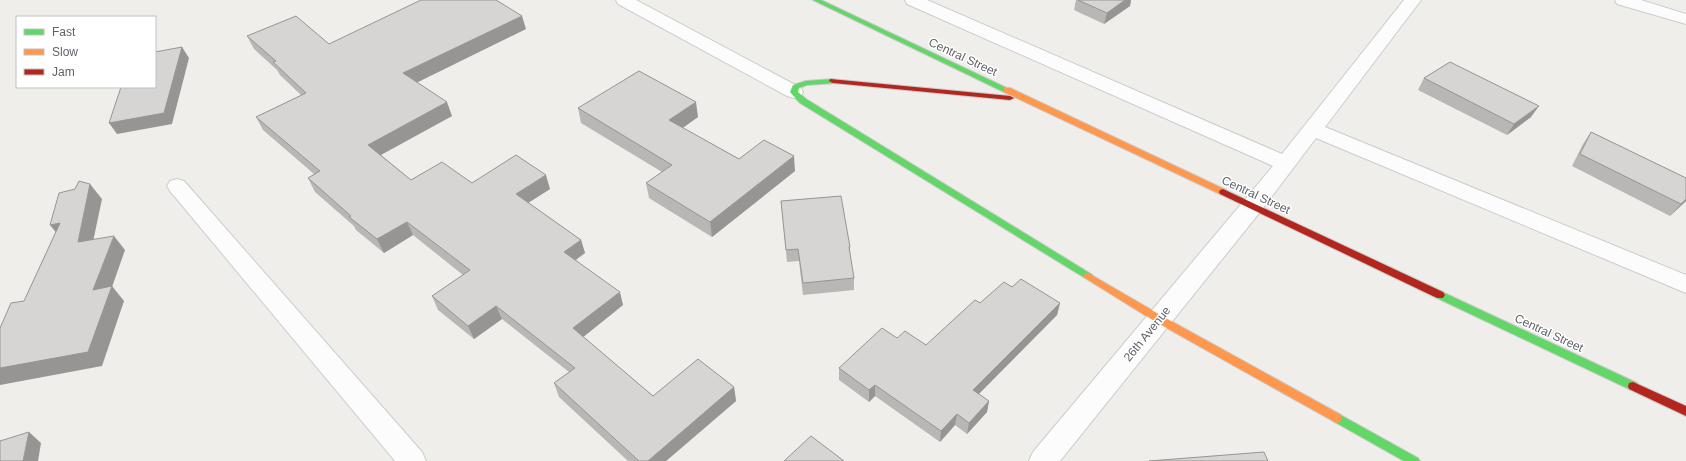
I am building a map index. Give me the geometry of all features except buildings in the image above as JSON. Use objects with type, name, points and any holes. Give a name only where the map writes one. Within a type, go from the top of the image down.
[{"type":"street","points":[[624,0],[794,92],[803,101],[1159,319],[1414,461]]},
{"type":"street","name":"Central Street","points":[[816,0],[1686,411]]},
{"type":"street","points":[[913,0],[1285,163]]},
{"type":"street","name":"26th Avenue","points":[[1043,461],[1252,207],[1413,0]]},
{"type":"street","points":[[1623,0],[1686,19]]},
{"type":"street","points":[[794,92],[796,87],[806,83],[829,81],[1026,100]]},
{"type":"street","points":[[1312,129],[1686,284]]},
{"type":"street","points":[[177,186],[412,461]]},
{"type":"traffic: fast","points":[[816,0],[1007,90]]},
{"type":"traffic: fast","points":[[833,81],[806,83],[796,87],[794,92],[803,101],[1088,276]]},
{"type":"traffic: fast","points":[[1440,295],[1633,386]]},
{"type":"traffic: fast","points":[[1337,418],[1414,461]]},
{"type":"traffic: slow","points":[[1007,90],[1223,192]]},
{"type":"traffic: slow","points":[[1088,276],[1159,319],[1337,418]]},
{"type":"traffic: jam","points":[[833,81],[1010,98]]},
{"type":"traffic: jam","points":[[1223,192],[1440,295]]},
{"type":"traffic: jam","points":[[1633,386],[1686,411]]}]
